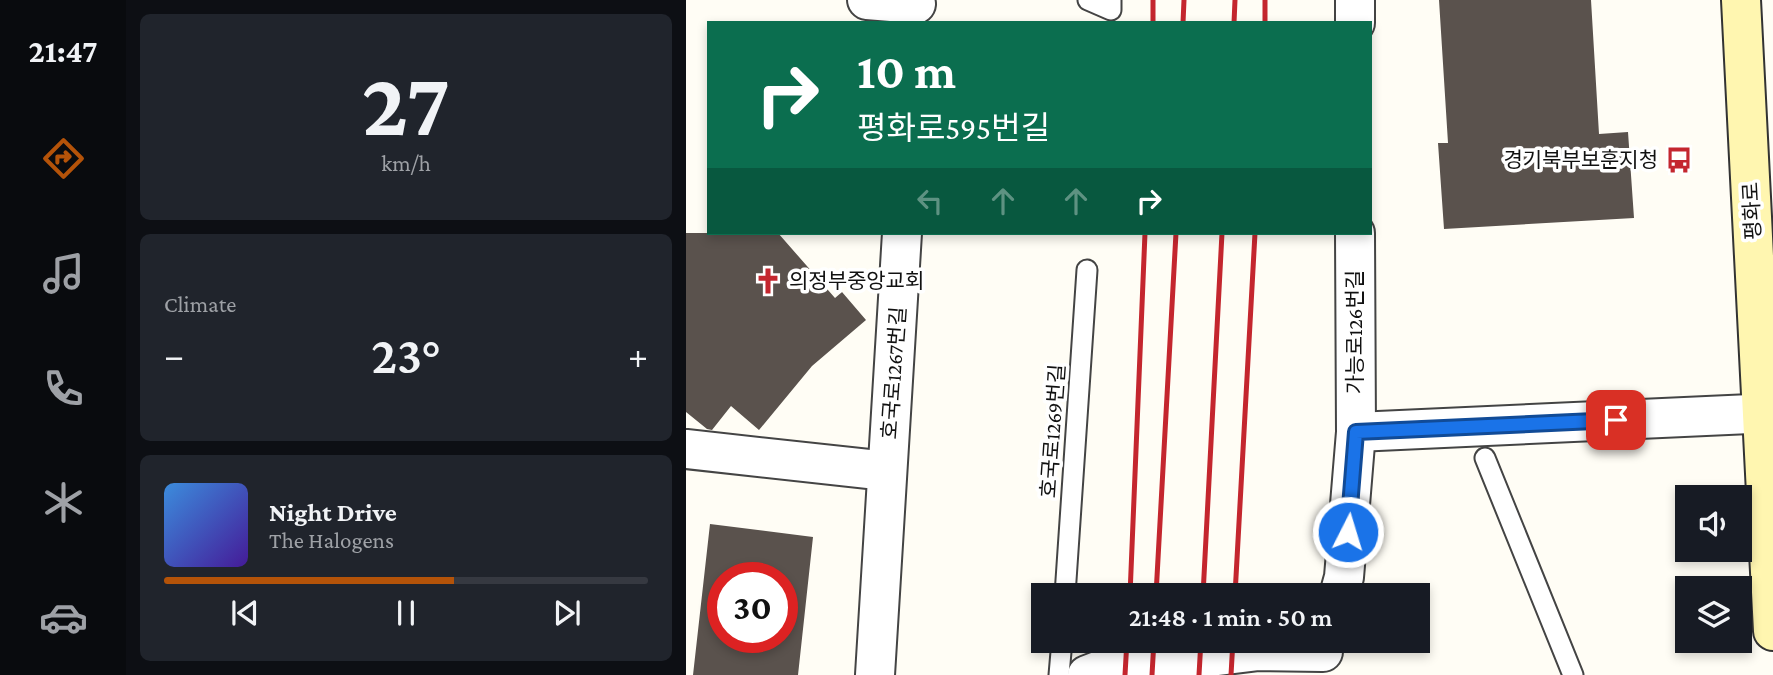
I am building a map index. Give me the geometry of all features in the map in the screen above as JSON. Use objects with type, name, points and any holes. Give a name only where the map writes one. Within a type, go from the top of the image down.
[{"type":"main road","name":"평화로","points":[[1741,0],[1768,414],[1773,631]]},
{"type":"street","points":[[867,0],[916,9]]},
{"type":"street","points":[[1355,0],[1355,21]]},
{"type":"street","name":"호국로1267번길","points":[[875,675],[902,235]]},
{"type":"street","name":"가능로126번길","points":[[1342,583],[1356,432],[1355,235]]},
{"type":"street","points":[[1356,432],[1768,414]]},
{"type":"street","name":"호국로1267번길","points":[[686,450],[887,471]]},
{"type":"street","points":[[1087,675],[1100,670],[1259,651],[1323,656]]},
{"type":"lane","points":[[1088,0],[1111,5]]},
{"type":"lane","name":"호국로1269번길","points":[[1066,583],[1087,270]]},
{"type":"lane","points":[[1485,458],[1573,675]]},
{"type":"lane","points":[[1059,675],[1061,653]]},
{"type":"building","points":[[1439,0],[1591,0],[1599,134],[1628,132],[1634,218],[1444,229],[1438,143],[1448,143]]},
{"type":"building","points":[[686,233],[780,235],[835,298],[842,292],[866,320],[812,366],[759,430],[731,406],[712,430],[686,412]]},
{"type":"building","points":[[710,524],[813,537],[798,675],[693,675]]},
{"type":"railway","points":[[1153,0],[1153,21]]},
{"type":"railway","points":[[1183,21],[1184,0]]},
{"type":"railway","points":[[1234,21],[1235,0]]},
{"type":"railway","points":[[1265,0],[1265,21]]},
{"type":"railway","points":[[1130,583],[1145,235]]},
{"type":"railway","points":[[1157,583],[1176,235]]},
{"type":"railway","points":[[1204,583],[1222,235]]},
{"type":"railway","points":[[1236,583],[1255,235]]},
{"type":"railway","points":[[1125,675],[1126,653]]},
{"type":"railway","points":[[1152,675],[1153,653]]},
{"type":"railway","points":[[1199,675],[1200,653]]},
{"type":"railway","points":[[1231,675],[1232,653]]},
{"type":"place","name":"경기북부보훈지청","points":[[1679,160]]},
{"type":"place","name":"의정부중앙교회","points":[[768,281]]},
{"type":"route","points":[[1348,532],[1356,432],[1616,420]]}]
